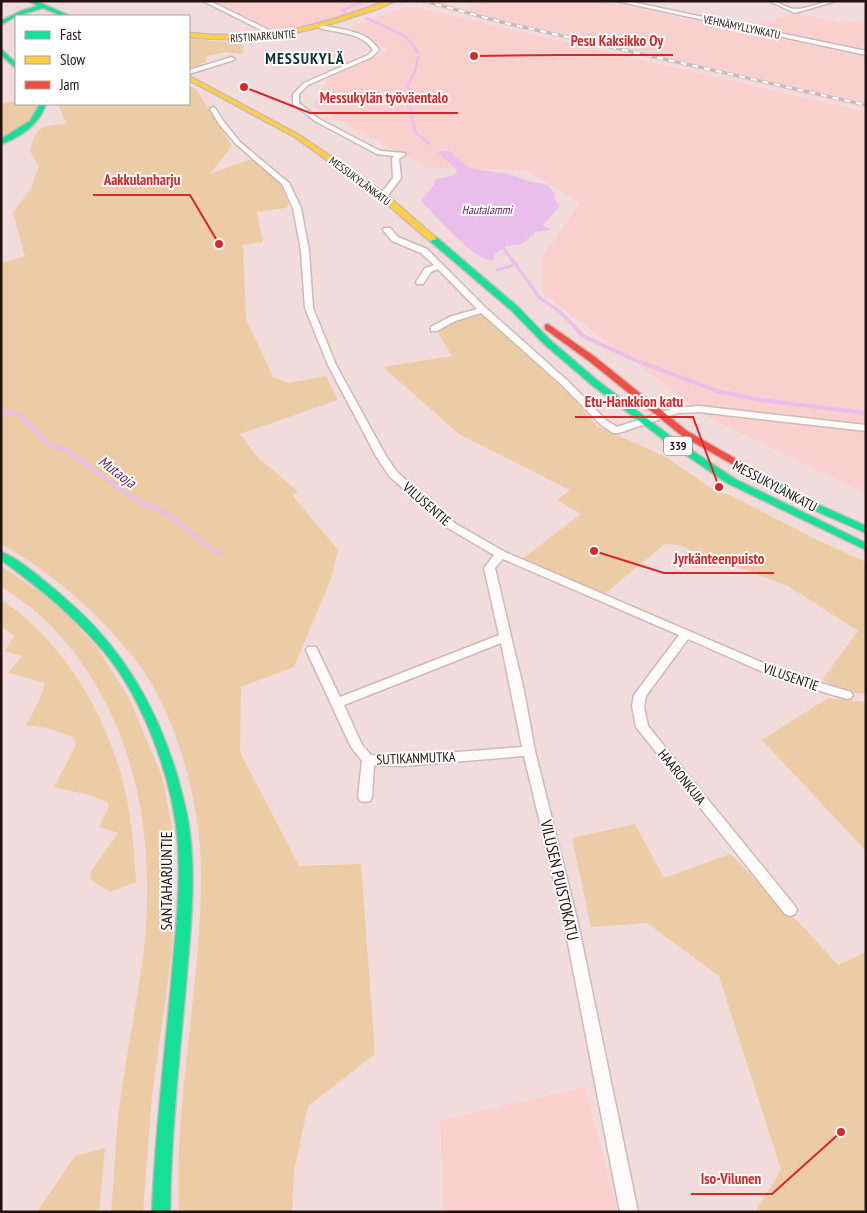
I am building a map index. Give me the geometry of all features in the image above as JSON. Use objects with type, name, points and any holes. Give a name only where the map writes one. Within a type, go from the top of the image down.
[{"type":"main road","points":[[16,1],[63,15]]},
{"type":"main road","name":"RISTINARKUNTIE","points":[[190,36],[223,39],[273,38],[321,27],[389,2]]},
{"type":"main road","points":[[25,15],[40,9]]},
{"type":"main road","points":[[23,15],[40,9]]},
{"type":"main road","points":[[1,23],[15,18]]},
{"type":"main road","points":[[1,32],[7,24],[15,20]]},
{"type":"main road","points":[[1,52],[15,65]]},
{"type":"main road","name":"MESSUKYLÄNKATU","points":[[190,79],[297,136],[383,196],[515,309],[554,348],[667,438],[731,480],[800,516],[866,547]]},
{"type":"main road","points":[[1,142],[34,122],[39,116],[43,105]]},
{"type":"main road","name":"MESSUKYLÄNKATU","points":[[515,309],[529,313],[592,359],[684,433],[724,458],[811,505],[866,530]]},
{"type":"main road","name":"SANTAHARJUNTIE","points":[[1,556],[42,583],[63,600],[108,646],[146,705],[157,728],[171,770],[184,838],[184,896],[181,964],[166,1111],[161,1189],[162,1212]]},
{"type":"street","points":[[205,1],[271,33],[273,38]]},
{"type":"street","name":"VEHNÄMYLLYNKATU","points":[[618,1],[866,53]]},
{"type":"street","points":[[630,4],[655,1]]},
{"type":"street","points":[[771,1],[795,11],[834,1]]},
{"type":"street","points":[[321,27],[360,37],[370,42],[376,50],[373,54],[303,86],[295,97],[298,106],[317,120],[379,153],[403,154],[395,158],[397,178],[383,196]]},
{"type":"street","points":[[190,72],[232,59]]},
{"type":"street","name":"VILUSENTIE","points":[[213,109],[221,123],[238,143],[285,183],[297,208],[304,242],[309,308],[332,365],[381,456],[393,474],[452,526],[501,554],[783,676],[847,695]]},
{"type":"street","points":[[387,230],[395,239],[424,252],[483,310],[566,384],[603,422],[616,431],[677,410],[699,409],[866,428]]},
{"type":"street","points":[[420,282],[428,270],[439,266]]},
{"type":"street","points":[[434,329],[452,319],[483,310]]},
{"type":"street","name":"VILUSEN PUISTOKATU","points":[[501,554],[489,568],[518,691],[529,751],[571,924],[629,1212]]},
{"type":"street","name":"HAARONKUJA","points":[[685,635],[640,695],[638,706],[642,727],[790,910]]},
{"type":"street","points":[[337,703],[504,637]]},
{"type":"street","name":"SUTIKANMUTKA","points":[[312,650],[357,747],[368,760],[404,761],[529,751]]},
{"type":"street","points":[[365,797],[368,760]]},
{"type":"shaded area","points":[[212,1],[362,1],[367,3],[366,6],[311,26],[279,33]]},
{"type":"shaded area","points":[[416,1],[439,1],[466,9],[487,1],[600,1],[866,57],[866,108],[501,24]]},
{"type":"shaded area","points":[[410,6],[866,112],[866,494],[708,417],[543,294],[542,257],[580,203],[526,170],[428,168],[313,106],[328,79],[388,50],[350,28],[375,17]]},
{"type":"shaded area","points":[[794,13],[848,24],[866,18],[866,51],[751,27]]},
{"type":"shaded area","points":[[190,39],[241,43],[244,52],[240,54],[226,52],[207,56],[206,62],[190,69]]},
{"type":"shaded area","points":[[190,86],[196,89],[232,146],[210,174],[251,159],[280,183],[289,204],[286,208],[257,212],[263,242],[243,245],[246,319],[273,377],[289,383],[326,376],[338,400],[240,434],[258,458],[298,491],[293,496],[338,550],[332,576],[294,667],[241,687],[240,752],[299,866],[361,864],[375,1054],[308,1106],[294,1171],[292,1212],[179,1212],[180,1128],[197,960],[201,876],[197,822],[185,764],[176,736],[152,684],[123,644],[92,611],[58,582],[1,544],[1,263],[25,256],[13,213],[31,188],[39,166],[30,151],[35,136],[41,128],[46,126],[66,124],[58,105],[190,105]]},
{"type":"shaded area","points":[[15,101],[15,105],[39,105],[35,116],[30,121],[1,139],[1,104]]},
{"type":"shaded area","points":[[480,313],[568,393],[597,426],[666,457],[715,491],[730,495],[817,540],[866,562],[866,694],[850,692],[822,680],[858,631],[788,586],[678,545],[665,544],[603,595],[522,559],[581,514],[557,500],[570,490],[459,434],[383,367],[452,356],[437,331],[463,318]]},
{"type":"shaded area","points":[[1,566],[41,593],[70,618],[98,649],[129,698],[162,776],[172,827],[174,893],[172,952],[152,1096],[143,1212],[111,1212],[118,1118],[144,951],[146,927],[147,886],[140,806],[131,768],[118,730],[101,695],[80,661],[54,629],[35,611],[1,586]]},
{"type":"shaded area","points":[[1,599],[45,637],[64,659],[81,683],[95,709],[117,763],[125,791],[131,824],[136,882],[110,892],[91,880],[90,873],[118,833],[99,827],[109,806],[107,802],[93,796],[54,787],[76,745],[73,737],[47,728],[26,725],[40,699],[45,683],[8,673],[22,656],[5,651],[14,636],[1,626]]},
{"type":"shaded area","points":[[828,698],[866,702],[866,851],[762,740]]},
{"type":"shaded area","points":[[635,824],[664,878],[730,854],[838,965],[866,952],[866,1212],[755,1212],[781,1170],[719,976],[647,923],[591,927],[572,838]]},
{"type":"shaded area","points":[[585,1087],[618,1212],[444,1212],[440,1121]]},
{"type":"shaded area","points":[[105,1148],[99,1212],[37,1212],[75,1156]]},
{"type":"water","name":"Hautalammi","points":[[449,151],[469,168],[509,174],[528,181],[548,185],[555,194],[554,198],[560,206],[543,225],[551,230],[536,232],[522,244],[506,246],[495,254],[493,261],[485,259],[465,246],[421,201],[434,185],[436,179],[452,176],[457,173],[456,169],[438,153]]},
{"type":"waterway","points":[[345,12],[342,10],[364,1]]},
{"type":"waterway","points":[[366,18],[405,36],[419,53]]},
{"type":"waterway","points":[[418,57],[415,71],[408,85],[412,120],[416,133],[430,144]]},
{"type":"waterway","points":[[504,249],[515,264]]},
{"type":"waterway","points":[[497,270],[515,264]]},
{"type":"waterway","points":[[515,264],[540,298],[560,312],[573,325]]},
{"type":"waterway","points":[[573,325],[583,336],[635,360],[717,391],[760,400],[866,413]]},
{"type":"waterway","name":"Mutaoja","points":[[1,411],[20,415],[52,447],[64,448],[134,499],[167,514],[220,555]]},
{"type":"railway","points":[[424,1],[501,22],[866,105]]},
{"type":"traffic: fast","points":[[31,1],[65,15]]},
{"type":"traffic: fast","points":[[17,15],[43,6]]},
{"type":"traffic: fast","points":[[1,23],[15,16]]},
{"type":"traffic: fast","points":[[1,51],[15,65]]},
{"type":"traffic: fast","points":[[1,142],[21,132],[32,123],[43,105]]},
{"type":"traffic: fast","points":[[433,239],[515,309],[547,342],[595,383],[667,438],[731,481],[866,547]]},
{"type":"traffic: fast","points":[[740,465],[811,505],[866,530]]},
{"type":"traffic: fast","points":[[1,555],[33,577],[62,601],[88,625],[111,652],[131,681],[148,712],[162,746],[173,784],[183,832],[185,888],[164,1143],[161,1212]]},
{"type":"traffic: slow","points":[[190,35],[244,38],[293,33],[341,20],[392,1]]},
{"type":"traffic: slow","points":[[190,79],[297,136],[383,196],[433,239]]},
{"type":"traffic: jam","points":[[548,327],[592,359],[684,433],[740,465]]},
{"type":"place","name":"Pesu Kaksikko Oy","points":[[474,56]]},
{"type":"place","name":"Messukylän työväentalo","points":[[244,87]]},
{"type":"place","name":"Aakkulanharju","points":[[219,244]]},
{"type":"place","name":"Etu-Hankkion katu","points":[[719,487]]},
{"type":"place","name":"Jyrkänteenpuisto","points":[[594,551]]},
{"type":"place","name":"Iso-Vilunen","points":[[841,1132]]},
{"type":"district","name":"MESSUKYLÄ","points":[[305,58]]}]
